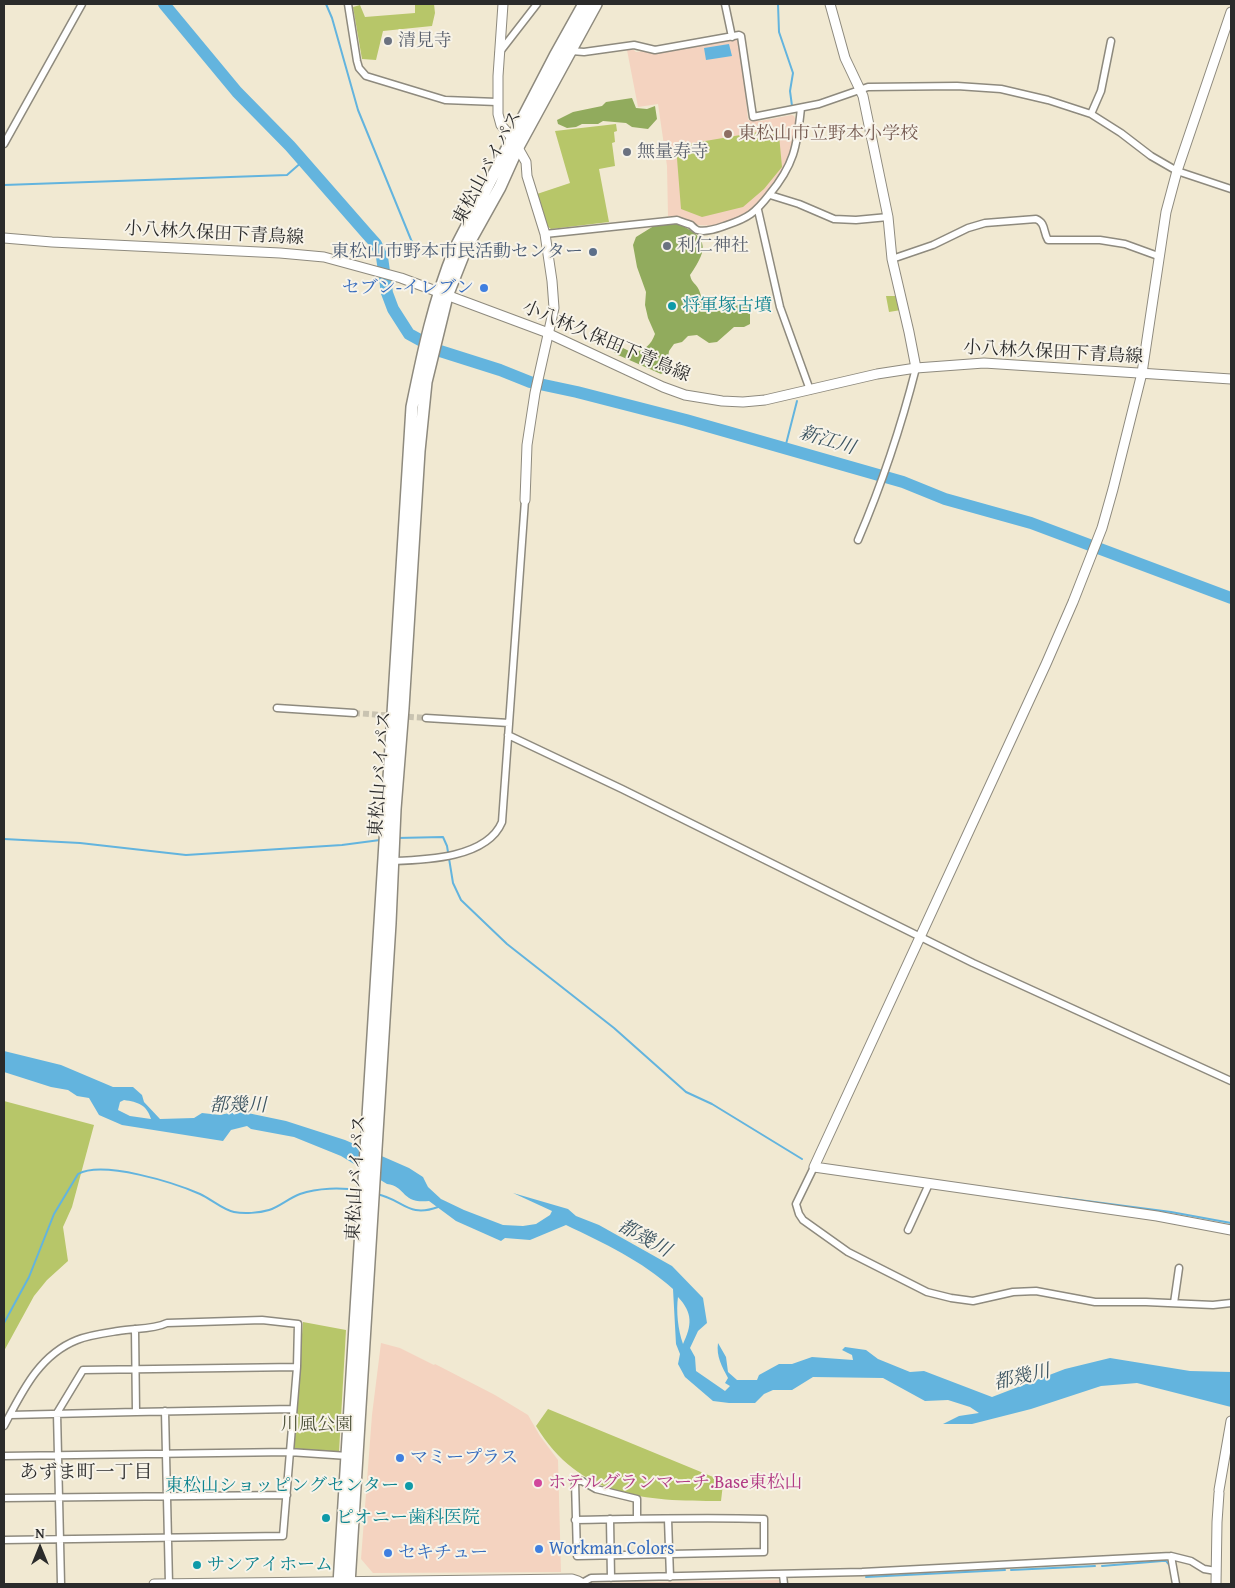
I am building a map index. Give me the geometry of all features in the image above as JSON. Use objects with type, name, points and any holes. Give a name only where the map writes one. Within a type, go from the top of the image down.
[{"type":"highway","name":"東松山バイパス","points":[[344,1583],[378,1051],[412,407],[443,294],[500,187],[516,143],[555,56],[584,4]]},
{"type":"highway","name":"東松山バイパス","points":[[516,143],[596,4]]},
{"type":"highway","name":"東松山バイパス","points":[[378,1051],[393,861],[426,359]]},
{"type":"highway","name":"東松山バイパス","points":[[344,1583],[348,1456],[362,1308]]},
{"type":"street","points":[[4,144],[82,4]]},
{"type":"street","points":[[348,4],[357,61],[359,68],[366,76],[445,100],[497,102]]},
{"type":"street","points":[[393,861],[419,860],[460,853],[482,844],[498,830],[502,822],[525,500],[527,445],[535,393],[554,308],[545,234],[527,176],[526,162],[516,143],[501,125],[498,114],[499,53],[503,4]]},
{"type":"street","points":[[499,53],[537,4]]},
{"type":"street","points":[[725,4],[732,37]]},
{"type":"street","points":[[830,4],[844,58],[861,89],[888,217],[889,246],[910,332],[916,368],[890,460],[878,495],[858,540]]},
{"type":"street","points":[[1231,12],[1177,171],[1166,212],[1142,373],[1114,489],[1102,528],[1046,664],[796,1204],[803,1220],[848,1252],[927,1292],[973,1302],[1013,1292],[1036,1291],[1095,1302],[1213,1305],[1231,1303]]},
{"type":"street","points":[[570,51],[584,52],[634,45],[655,50],[742,36],[753,117],[819,104],[874,86],[993,88],[1048,100],[1091,114],[1121,133],[1151,156],[1177,171],[1231,188]]},
{"type":"street","points":[[1091,114],[1101,91],[1111,40]]},
{"type":"street","points":[[545,234],[676,220],[689,224],[697,230],[715,230],[738,222],[758,210],[780,183],[793,160],[798,139],[801,108]]},
{"type":"street","points":[[770,195],[799,204],[834,219],[856,220],[888,217]]},
{"type":"street","points":[[758,210],[780,307],[810,390]]},
{"type":"street","points":[[892,258],[933,245],[976,226],[1036,219],[1041,221],[1048,240],[1100,240],[1125,244],[1158,256]]},
{"type":"street","name":"小八林久保田下青鳥線","points":[[4,238],[308,255],[370,269],[443,294],[548,334],[652,383],[684,395],[722,401],[765,400],[877,374],[916,368],[984,363],[1231,378]]},
{"type":"street","points":[[277,708],[354,713]]},
{"type":"street","points":[[426,718],[508,723]]},
{"type":"street","points":[[508,735],[973,963],[1231,1081]]},
{"type":"street","points":[[814,1168],[1157,1216],[1231,1230]]},
{"type":"street","points":[[908,1230],[929,1184]]},
{"type":"street","points":[[1174,1303],[1179,1268]]},
{"type":"street","points":[[4,1426],[22,1392],[40,1365],[58,1349],[78,1339],[158,1327],[167,1323],[252,1320],[298,1324],[297,1367],[283,1536],[4,1540]]},
{"type":"street","points":[[135,1329],[136,1412]]},
{"type":"street","points":[[61,1584],[57,1413],[83,1370],[297,1367]]},
{"type":"street","points":[[10,1415],[293,1409]]},
{"type":"street","points":[[165,1412],[169,1584]]},
{"type":"street","points":[[1216,1584],[1219,1492],[1231,1421]]},
{"type":"street","points":[[4,1456],[289,1452],[348,1456]]},
{"type":"street","points":[[575,1520],[637,1519],[668,1518],[764,1520],[764,1552],[577,1556],[575,1520],[576,1481],[582,1481],[596,1489],[637,1499],[637,1519]]},
{"type":"street","points":[[4,1498],[287,1494]]},
{"type":"street","points":[[668,1518],[670,1577]]},
{"type":"street","points":[[610,1519],[611,1578]]},
{"type":"street","points":[[154,1584],[572,1579],[582,1583],[591,1578],[783,1574],[1007,1566],[1171,1556],[1190,1561],[1204,1569],[1216,1571]]},
{"type":"street","points":[[1171,1556],[1176,1584]]},
{"type":"street","points":[[783,1574],[784,1584]]},
{"type":"shaded area","name":"東松山市立野本小学校","points":[[737,39],[741,42],[748,120],[760,121],[794,116],[796,120],[793,146],[779,178],[755,206],[743,216],[714,226],[698,225],[677,216],[668,216],[667,166],[658,104],[638,107],[627,50],[654,52]]},
{"type":"shaded area","points":[[381,1343],[400,1348],[435,1364],[495,1395],[528,1415],[540,1436],[558,1460],[561,1572],[373,1573],[361,1559],[372,1415]]},
{"type":"shaded area","points":[[779,1580],[779,1584],[586,1584],[599,1583]]},
{"type":"green space","points":[[415,4],[434,4],[435,13],[432,26],[383,31],[376,60],[362,59],[353,7],[360,5],[365,17],[415,13]]},
{"type":"green space","points":[[632,98],[636,108],[647,109],[655,106],[657,119],[648,129],[632,127],[626,123],[603,121],[598,124],[582,124],[567,128],[558,124],[557,120],[573,112],[602,106],[606,102]]},
{"type":"green space","points":[[616,124],[617,131],[614,132],[615,142],[612,143],[615,166],[599,169],[609,222],[551,229],[548,227],[537,194],[570,183],[555,131]]},
{"type":"green space","points":[[758,132],[779,135],[782,167],[764,189],[743,207],[702,217],[681,209],[676,146]]},
{"type":"green space","points":[[676,222],[694,233],[702,243],[701,256],[690,275],[708,310],[728,311],[739,304],[747,306],[750,314],[750,324],[744,327],[734,327],[717,342],[709,343],[697,335],[688,336],[682,342],[674,344],[669,351],[666,371],[661,374],[618,355],[611,347],[613,345],[619,346],[633,353],[647,346],[653,338],[655,334],[645,305],[646,292],[637,267],[633,245],[636,237],[657,224]]},
{"type":"green space","points":[[886,296],[897,296],[901,310],[889,312]]},
{"type":"green space","points":[[4,1101],[94,1125],[72,1207],[63,1227],[68,1261],[47,1280],[34,1296],[4,1351]]},
{"type":"green space","name":"川風公園","points":[[303,1322],[346,1330],[339,1452],[295,1450],[293,1447]]},
{"type":"green space","points":[[548,1409],[718,1479],[723,1484],[721,1501],[693,1501],[640,1496],[616,1490],[594,1481],[573,1468],[553,1450],[536,1426]]},
{"type":"water","points":[[729,44],[732,56],[706,60],[704,48]]},
{"type":"water","points":[[4,1051],[61,1065],[113,1087],[133,1087],[142,1095],[144,1102],[160,1119],[194,1118],[202,1113],[220,1115],[238,1111],[286,1121],[345,1140],[409,1168],[423,1177],[428,1187],[441,1199],[503,1225],[523,1226],[536,1224],[550,1215],[552,1211],[513,1193],[568,1209],[576,1216],[599,1225],[672,1266],[703,1298],[707,1323],[698,1331],[690,1348],[695,1357],[696,1371],[725,1391],[730,1386],[725,1383],[728,1378],[719,1357],[718,1343],[726,1357],[728,1372],[737,1380],[757,1380],[759,1375],[779,1364],[792,1364],[812,1357],[853,1360],[852,1355],[842,1350],[845,1347],[866,1350],[878,1359],[910,1372],[924,1371],[992,1397],[1065,1369],[1110,1358],[1190,1371],[1231,1372],[1231,1407],[1137,1383],[1101,1386],[1031,1409],[972,1424],[943,1424],[959,1416],[979,1413],[970,1407],[948,1400],[925,1401],[883,1378],[813,1377],[792,1390],[773,1390],[764,1394],[755,1403],[713,1401],[685,1377],[678,1364],[680,1354],[676,1344],[673,1289],[636,1261],[566,1225],[530,1240],[505,1238],[501,1241],[456,1221],[429,1201],[413,1200],[398,1188],[387,1184],[341,1156],[294,1137],[251,1129],[247,1126],[231,1130],[223,1141],[122,1125],[99,1115],[89,1098],[77,1096],[68,1090],[51,1087],[4,1072]],"holes":[[[124,1100],[144,1107],[151,1119],[130,1116],[118,1110],[120,1102]],[[678,1297],[686,1308],[690,1319],[683,1344],[678,1320]]]},
{"type":"waterway","name":"新江川","points":[[164,4],[237,92],[290,146],[376,244],[382,257],[387,293],[393,309],[409,334],[440,351],[500,370],[530,382],[686,420],[903,482],[945,499],[1031,523],[1231,598]]},
{"type":"waterway","points":[[326,4],[332,18],[358,110],[414,247]]},
{"type":"waterway","points":[[778,4],[779,32],[793,73],[790,91],[792,106]]},
{"type":"waterway","points":[[4,185],[287,175],[303,161]]},
{"type":"waterway","points":[[785,448],[797,401]]},
{"type":"waterway","points":[[397,838],[443,837],[447,846],[453,883],[461,900],[507,944],[614,1028],[686,1092],[712,1104],[802,1159]]},
{"type":"waterway","points":[[4,839],[80,843],[186,855],[342,845],[380,840]]},
{"type":"waterway","points":[[4,1323],[29,1277],[54,1214],[78,1174],[89,1170],[121,1171],[157,1179],[189,1189],[226,1209],[242,1213],[269,1210],[296,1196],[314,1190],[338,1189],[360,1191]]},
{"type":"waterway","points":[[377,1194],[413,1209],[428,1210],[438,1207]]},
{"type":"waterway","points":[[1056,1197],[1171,1212],[1231,1223]]},
{"type":"waterway","points":[[1102,1566],[1162,1561],[1166,1561],[1170,1566]]},
{"type":"waterway","points":[[1011,1570],[1095,1566]]},
{"type":"waterway","points":[[866,1577],[1005,1570]]},
{"type":"tunnel","points":[[354,713],[426,718]]},
{"type":"place","name":"清見寺","points":[[388,41]]},
{"type":"place","name":"東松山市立野本小学校","points":[[728,134]]},
{"type":"place","name":"無量寿寺","points":[[627,152]]},
{"type":"place","name":"利仁神社","points":[[667,246]]},
{"type":"place","name":"東松山市野本市民活動センター","points":[[593,252]]},
{"type":"place","name":"セブン-イレブン","points":[[484,288]]},
{"type":"place","name":"将軍塚古墳","points":[[672,306]]},
{"type":"place","name":"マミープラス","points":[[400,1458]]},
{"type":"place","name":"ホテルグランマーチ.Base東松山","points":[[538,1483]]},
{"type":"place","name":"東松山ショッピングセンター","points":[[409,1486]]},
{"type":"place","name":"ピオニー歯科医院","points":[[326,1518]]},
{"type":"place","name":"Workman Colors","points":[[539,1549]]},
{"type":"place","name":"セキチュー","points":[[388,1553]]},
{"type":"place","name":"サンアイホーム","points":[[197,1565]]},
{"type":"district","name":"あずま町一丁目","points":[[86,1473]]},
{"type":"water label","name":"都幾川","points":[[238,1106]]},
{"type":"water label","name":"都幾川","points":[[644,1239]]},
{"type":"water label","name":"都幾川","points":[[1022,1378]]}]
